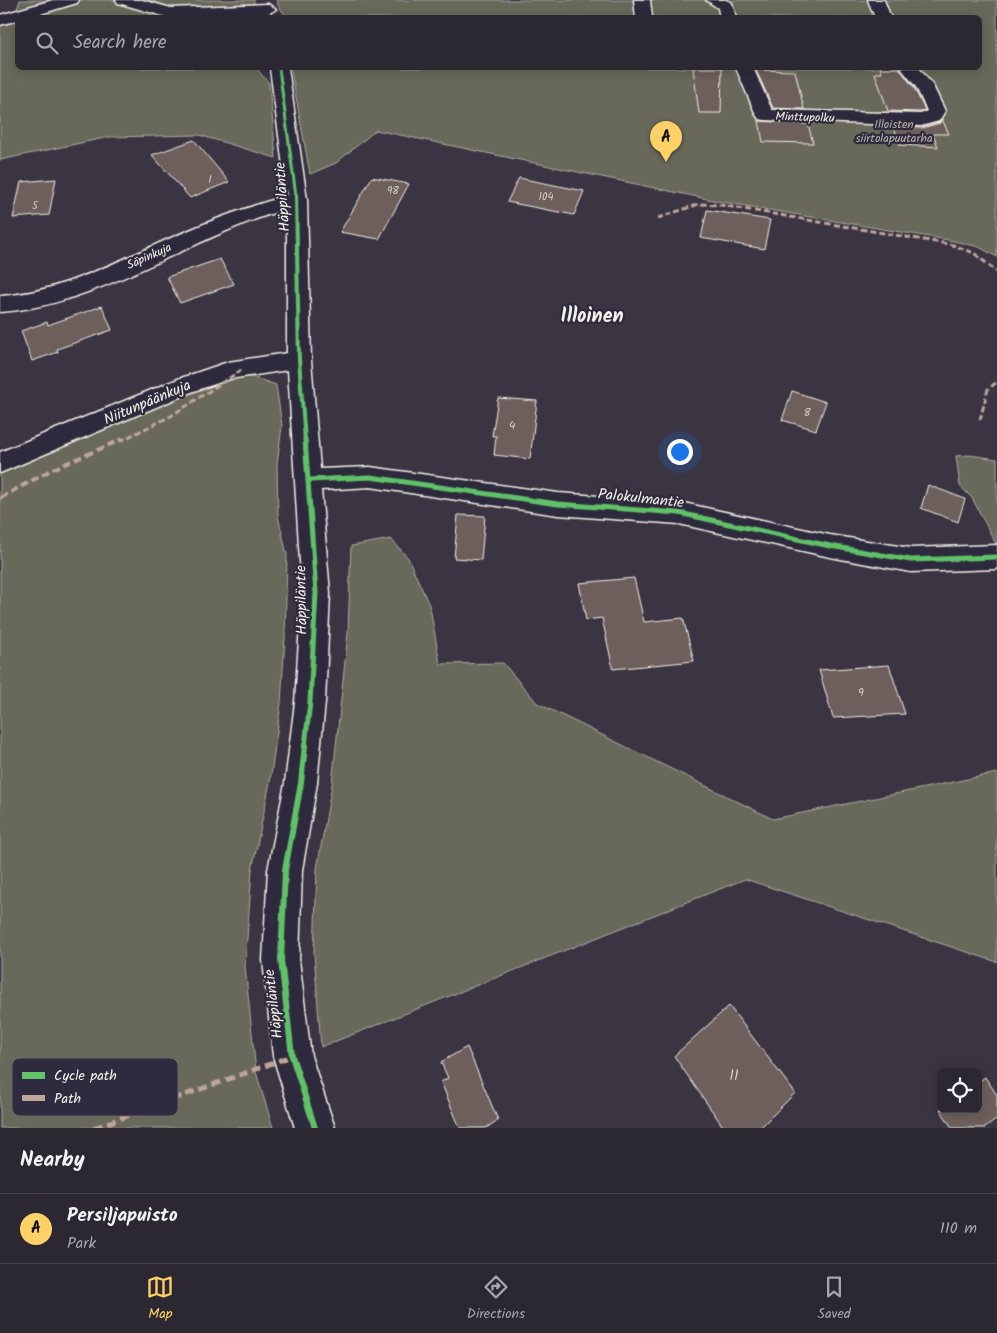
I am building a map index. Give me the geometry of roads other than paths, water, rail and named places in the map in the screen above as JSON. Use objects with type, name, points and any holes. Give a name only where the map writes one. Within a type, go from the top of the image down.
[{"type":"street","points":[[18,15],[70,0]]},
{"type":"street","points":[[124,0],[171,13],[268,9]]},
{"type":"street","points":[[642,0],[644,15]]},
{"type":"street","points":[[714,0],[726,6],[728,15]]},
{"type":"street","points":[[876,0],[881,15]]},
{"type":"street","points":[[0,20],[15,16]]},
{"type":"street","name":"Häppiläntie","points":[[279,70],[297,200],[299,360],[310,480],[316,593],[310,702],[300,783],[285,870],[280,960],[292,1056],[315,1128]]},
{"type":"street","name":"Minttupolku","points":[[746,70],[765,115],[921,120],[934,117],[936,111],[932,100],[911,70]]},
{"type":"street","name":"Säpinkuja","points":[[0,304],[46,297],[81,287],[176,244],[262,210],[297,200]]},
{"type":"street","name":"Niitunpäänkuja","points":[[0,463],[186,385],[228,371],[299,360]]},
{"type":"street","name":"Palokulmantie","points":[[310,480],[370,477],[548,502],[679,514],[830,546],[911,560],[997,557]]},
{"type":"place","name":"Persiljapuisto","points":[[666,162]]},
{"type":"district","name":"Illoinen","points":[[592,315]]},
{"type":"park label","name":"Illoisten siirtolapuutarha","points":[[894,131]]}]
